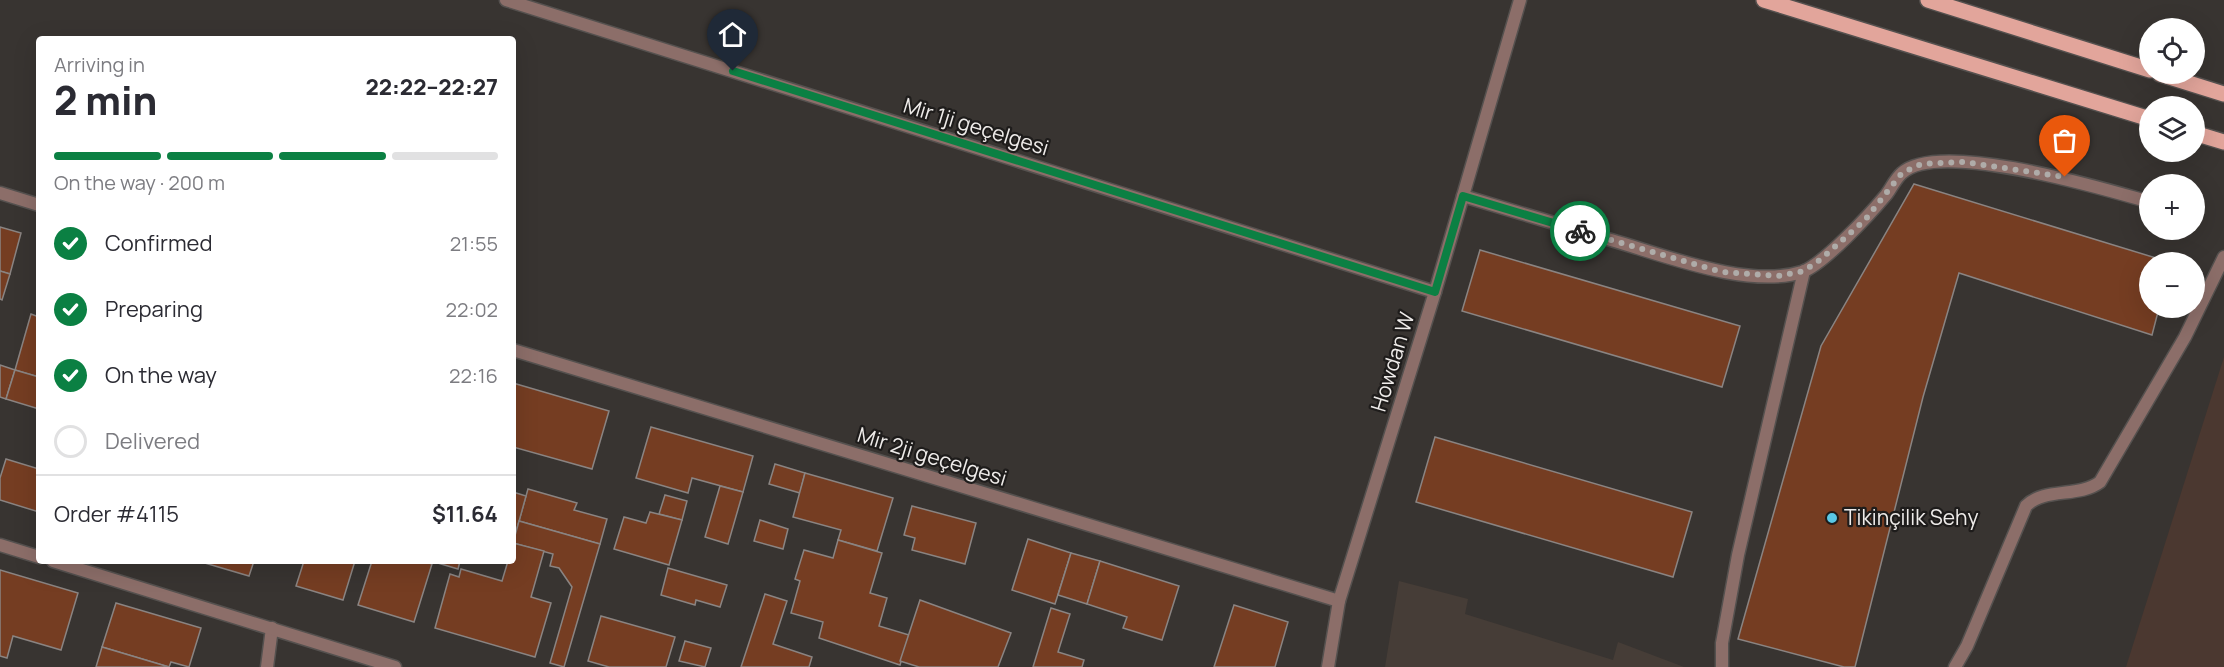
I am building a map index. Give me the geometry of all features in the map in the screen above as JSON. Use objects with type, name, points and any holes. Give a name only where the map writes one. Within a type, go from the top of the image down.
[{"type":"main road","points":[[1764,0],[2139,116]]},
{"type":"main road","points":[[1928,0],[2139,67]]},
{"type":"main road","points":[[2192,84],[2224,94]]},
{"type":"main road","points":[[2205,136],[2224,142]]},
{"type":"street","name":"Mir 1ji geçelgesi","points":[[506,0],[1435,292]]},
{"type":"street","name":"Howdan W","points":[[1328,667],[1339,602],[1435,292],[1520,0]]},
{"type":"street","points":[[1463,196],[1722,272],[1778,276],[1804,271],[1865,220],[1902,173],[1921,164],[1964,162],[2065,177],[2139,199]]},
{"type":"street","points":[[0,194],[36,204]]},
{"type":"street","points":[[1955,667],[1967,646],[2026,506],[2038,498],[2091,489],[2100,482],[2185,337],[2224,257]]},
{"type":"street","points":[[1722,667],[1722,643],[1738,555],[1804,271]]},
{"type":"street","name":"Mir 2ji geçelgesi","points":[[516,351],[1339,602]]},
{"type":"street","points":[[0,545],[36,556]]},
{"type":"street","points":[[63,564],[395,667]]},
{"type":"street","points":[[267,667],[272,628]]},
{"type":"shaded area","points":[[2224,357],[2224,667],[2126,667]]},
{"type":"shaded area","points":[[1399,581],[1468,599],[1465,614],[1613,660],[1618,642],[1684,667],[1385,667]]},
{"type":"building","name":"Tikinçilik Sehy","points":[[1914,184],[2139,253],[2139,318],[2156,318],[2152,335],[1959,273],[1923,397],[1855,667],[1844,667],[1738,639],[1821,346]]},
{"type":"building","points":[[0,227],[21,233],[10,274],[0,271]]},
{"type":"building","points":[[1480,250],[1740,326],[1722,387],[1462,311]]},
{"type":"building","points":[[0,271],[10,274],[2,300],[0,299]]},
{"type":"building","points":[[31,314],[36,316],[36,376],[15,370]]},
{"type":"building","points":[[0,365],[15,370],[6,399],[0,397]]},
{"type":"building","points":[[15,370],[36,376],[36,408],[6,399]]},
{"type":"building","points":[[516,384],[609,411],[592,469],[516,448]]},
{"type":"building","points":[[651,427],[753,456],[743,492],[692,478],[688,493],[636,478]]},
{"type":"building","points":[[1435,437],[1692,512],[1673,577],[1416,502]]},
{"type":"building","points":[[6,459],[36,468],[36,511],[0,500],[0,478]]},
{"type":"building","points":[[775,464],[805,473],[800,493],[769,484]]},
{"type":"building","points":[[805,473],[893,498],[877,551],[838,540],[841,530],[793,517]]},
{"type":"building","points":[[720,486],[743,492],[728,544],[705,537]]},
{"type":"building","points":[[528,489],[577,503],[574,510],[607,519],[600,544],[519,521]]},
{"type":"building","points":[[516,493],[526,496],[516,532]]},
{"type":"building","points":[[665,495],[687,501],[682,520],[659,514]]},
{"type":"building","points":[[912,506],[976,523],[965,564],[912,550],[915,538],[904,535]]},
{"type":"building","points":[[650,512],[682,520],[669,565],[614,549],[624,517],[646,523]]},
{"type":"building","points":[[760,520],[788,529],[783,549],[754,541]]},
{"type":"building","points":[[519,521],[600,544],[564,667],[550,663],[572,587],[559,568],[550,566],[553,554],[516,544]]},
{"type":"building","points":[[1028,539],[1071,553],[1055,604],[1012,590]]},
{"type":"building","points":[[838,540],[882,553],[870,593],[887,598],[879,626],[909,635],[900,665],[819,638],[823,622],[791,613],[800,581],[795,579],[804,550],[833,558]]},
{"type":"building","points":[[516,544],[544,551],[531,597],[551,603],[535,657],[435,628],[450,574],[459,577],[461,569],[502,581],[507,564],[516,564]]},
{"type":"building","points":[[1071,553],[1100,561],[1087,604],[1058,595]]},
{"type":"building","points":[[1100,561],[1179,586],[1162,640],[1123,628],[1127,617],[1087,604]]},
{"type":"building","points":[[208,564],[253,564],[249,576]]},
{"type":"building","points":[[303,564],[354,564],[343,600],[296,586]]},
{"type":"building","points":[[371,564],[432,564],[414,622],[358,605]]},
{"type":"building","points":[[441,564],[459,564],[458,569]]},
{"type":"building","points":[[668,568],[727,585],[720,607],[696,600],[695,605],[661,595]]},
{"type":"building","points":[[0,570],[78,593],[61,650],[13,636],[7,658],[0,656]]},
{"type":"building","points":[[765,594],[787,601],[773,644],[812,657],[809,667],[741,667]]},
{"type":"building","points":[[920,600],[1011,633],[998,667],[919,667],[900,661]]},
{"type":"building","points":[[116,603],[201,628],[189,667],[171,662],[169,667],[102,647]]},
{"type":"building","points":[[1234,605],[1288,622],[1275,667],[1214,667]]},
{"type":"building","points":[[1051,608],[1070,614],[1058,652],[1084,660],[1082,667],[1033,667]]},
{"type":"building","points":[[601,616],[675,637],[666,667],[609,667],[588,661]]},
{"type":"building","points":[[685,641],[711,648],[705,667],[679,661]]},
{"type":"building","points":[[102,647],[169,667],[96,667]]},
{"type":"way so far","points":[[1580,231],[1722,272],[1778,276],[1804,271],[1821,259],[1865,220],[1902,173],[1921,164],[1964,162],[2065,177]]},
{"type":"place","name":"Tikinçilik Sehy","points":[[1832,518]]},
{"type":"route","points":[[733,71],[1435,292],[1463,196],[1580,231]]}]
